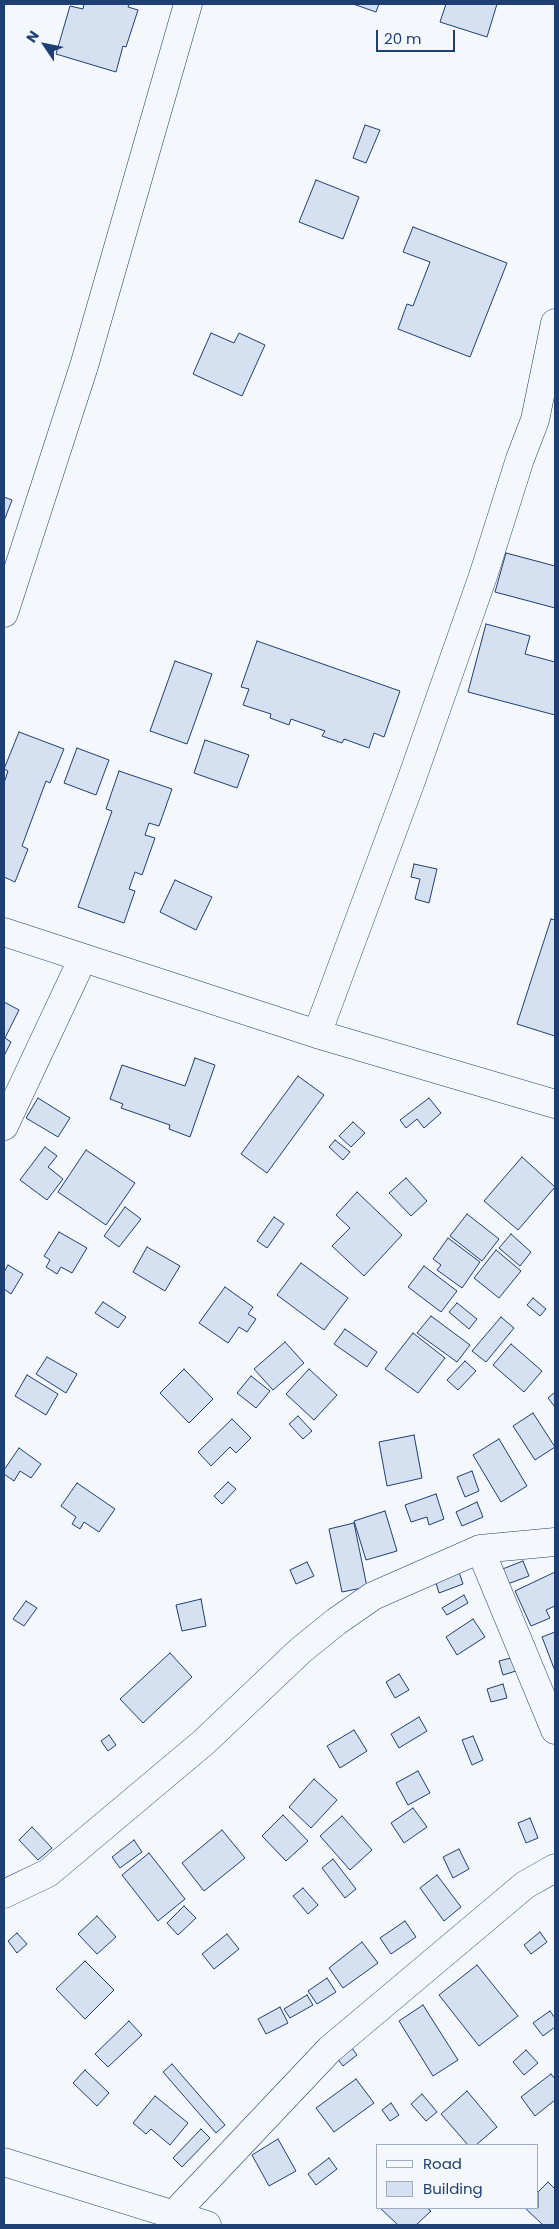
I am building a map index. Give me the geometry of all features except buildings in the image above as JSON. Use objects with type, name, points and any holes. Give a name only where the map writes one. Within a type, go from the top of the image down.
[{"type":"street","points":[[4,613],[84,366],[188,4]]},
{"type":"street","points":[[317,1034],[411,781],[483,576],[517,468],[535,420],[555,323]]},
{"type":"street","points":[[4,932],[317,1034],[555,1104]]},
{"type":"street","points":[[4,1126],[84,958]]},
{"type":"street","points":[[4,1894],[48,1873],[204,1742],[301,1650],[337,1621],[373,1596],[480,1549],[555,1542]]},
{"type":"street","points":[[480,1549],[555,1730]]},
{"type":"street","points":[[173,2214],[330,2049],[525,1885],[555,1868]]},
{"type":"street","points":[[4,2162],[207,2225]]}]
